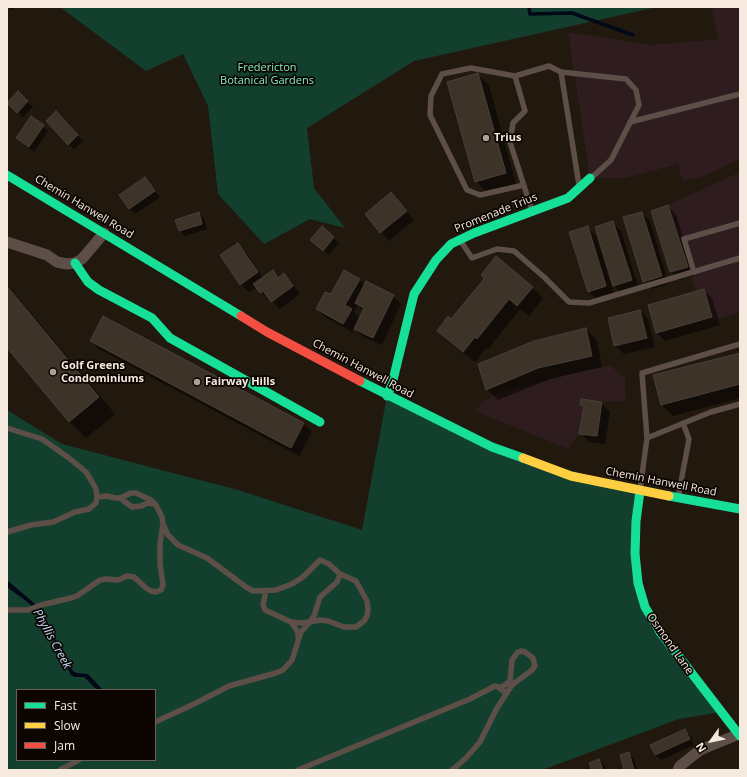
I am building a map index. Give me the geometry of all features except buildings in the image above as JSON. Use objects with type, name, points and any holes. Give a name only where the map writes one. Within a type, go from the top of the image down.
[{"type":"street","name":"Chemin Hanwell Road","points":[[7,175],[267,332],[387,396],[492,447],[571,476],[640,491],[740,509]]},
{"type":"street","name":"Promenade Trius","points":[[387,396],[392,384],[414,294],[436,260],[452,244],[474,232],[568,198],[590,178]]},
{"type":"street","points":[[7,242],[47,255],[57,262],[67,264],[75,263],[82,259],[104,233]]},
{"type":"street","points":[[75,263],[88,282],[99,290],[152,318],[170,338],[320,422]]},
{"type":"street","name":"Osmond Lane","points":[[640,491],[636,521],[635,554],[638,583],[645,607],[660,632],[740,735],[700,750],[680,766],[678,770]]},
{"type":"lane","points":[[524,185],[480,195],[467,190],[430,115],[431,96],[442,74],[471,68],[514,76],[549,66],[561,72],[626,79],[636,90],[639,106],[611,160],[590,178]]},
{"type":"lane","points":[[561,72],[580,187]]},
{"type":"lane","points":[[514,76],[525,111],[513,123],[510,142],[532,211]]},
{"type":"lane","points":[[630,122],[740,94]]},
{"type":"lane","points":[[694,272],[684,239],[740,223]]},
{"type":"lane","points":[[460,240],[472,258],[497,249],[514,252],[544,277],[569,302],[589,303],[740,258]]},
{"type":"lane","points":[[640,491],[647,438],[642,373],[740,344]]},
{"type":"lane","points":[[647,438],[711,412],[740,404]]},
{"type":"lane","points":[[678,498],[689,439],[683,423]]},
{"type":"lane","points":[[7,428],[42,439],[69,458],[86,472],[96,489],[97,496],[96,503],[89,509],[75,512],[53,522],[31,525],[7,532]]},
{"type":"lane","points":[[7,610],[28,610],[41,605],[77,596],[100,580],[118,580],[127,576],[134,577],[151,591],[156,592],[161,590],[164,585],[160,564],[160,544],[163,524],[162,516],[156,505],[151,500],[136,493],[131,493],[120,498],[97,496]]},
{"type":"lane","points":[[120,498],[132,507],[141,506],[148,503],[156,505]]},
{"type":"lane","points":[[163,524],[168,535],[178,545],[207,558],[246,588],[253,590],[276,590],[292,584],[303,577],[320,560],[329,564],[340,574],[352,578],[358,584],[367,602],[367,616],[364,621],[356,627],[351,628],[320,620],[301,623],[291,622],[265,610],[263,604],[266,591]]},
{"type":"lane","points":[[298,638],[314,616],[320,597],[338,582],[340,574]]},
{"type":"lane","points":[[156,722],[229,686],[283,670],[292,660],[298,638],[298,632],[291,622]]},
{"type":"lane","points":[[298,770],[470,699],[495,686],[502,687],[510,681],[512,660],[514,656],[521,651],[529,654],[535,662],[532,670],[512,685],[506,693],[480,742],[465,759],[452,770]]},
{"type":"lane","points":[[498,687],[506,693]]},
{"type":"lane","points":[[60,770],[77,761]]},
{"type":"shaded area","points":[[711,7],[740,7],[740,159],[704,176],[682,181],[678,164],[626,178],[590,178],[568,32],[650,45],[719,39]]},
{"type":"shaded area","points":[[740,172],[740,312],[712,321],[704,289],[696,291],[668,205]]},
{"type":"shaded area","points":[[611,366],[625,378],[626,401],[602,402],[581,399],[580,405],[584,406],[579,434],[568,449],[475,411],[483,402],[499,393],[581,371]]},
{"type":"green space","name":"Fredericton Botanical Gardens","points":[[60,7],[657,7],[414,61],[307,128],[314,188],[345,228],[310,219],[264,244],[218,194],[208,106],[183,54],[146,71]]},
{"type":"green space","points":[[387,396],[492,447],[640,491],[636,521],[645,607],[721,712],[679,719],[542,770],[7,770],[7,410],[62,444],[238,490],[362,530]]},
{"type":"water","name":"Phyllis Creek","points":[[7,580],[34,603],[73,671],[88,674],[102,689],[96,689],[84,677],[74,677],[71,675],[43,622],[30,604],[7,587]]},
{"type":"waterway","points":[[529,7],[530,14],[572,13],[633,35]]},
{"type":"traffic: fast","points":[[7,175],[241,316]]},
{"type":"traffic: fast","points":[[387,396],[392,384],[414,294],[436,260],[451,244],[474,233],[568,198],[590,178]]},
{"type":"traffic: fast","points":[[75,263],[88,282],[99,290],[152,318],[170,338],[320,422]]},
{"type":"traffic: fast","points":[[360,381],[492,447],[523,458]]},
{"type":"traffic: fast","points":[[640,491],[636,521],[635,554],[638,583],[645,607],[660,632],[740,736]]},
{"type":"traffic: fast","points":[[669,496],[740,509]]},
{"type":"traffic: slow","points":[[523,458],[571,476],[669,496]]},
{"type":"traffic: jam","points":[[241,316],[267,332],[360,381]]},
{"type":"place","name":"Trius","points":[[486,138]]},
{"type":"place","name":"Golf Greens Condominiums","points":[[53,372]]},
{"type":"place","name":"Fairway Hills","points":[[197,382]]}]
